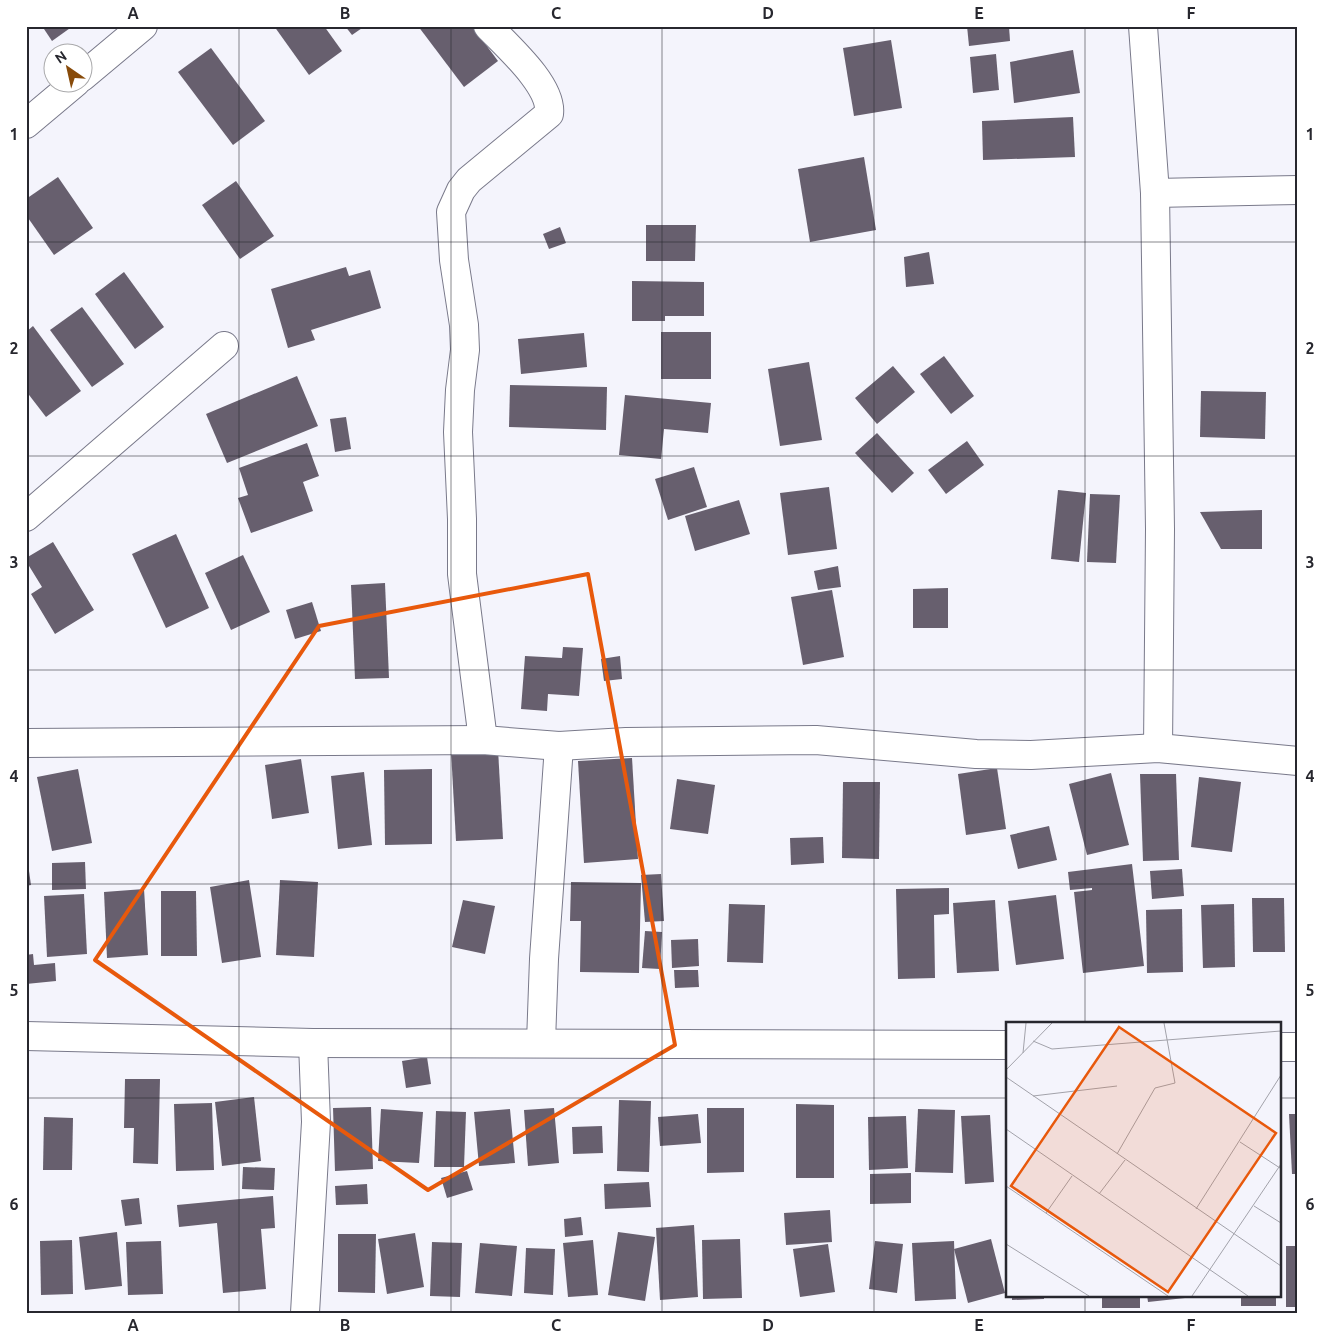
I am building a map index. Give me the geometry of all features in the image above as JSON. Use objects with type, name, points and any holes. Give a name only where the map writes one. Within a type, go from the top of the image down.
[{"type":"street","points":[[92,69],[143,26]]},
{"type":"street","points":[[484,740],[462,574],[458,432],[460,390],[465,350],[464,324],[454,260],[451,212],[469,180],[549,114],[550,107],[542,87],[488,26]]},
{"type":"street","points":[[1143,26],[1155,193],[1160,529],[1158,748]]},
{"type":"street","points":[[26,124],[64,92]]},
{"type":"street","points":[[1155,193],[1298,190]]},
{"type":"street","points":[[26,517],[224,346]]},
{"type":"street","points":[[26,743],[484,740],[560,746],[626,742],[816,740],[976,754],[1031,756],[1158,748],[1298,761]]},
{"type":"street","points":[[541,1042],[544,958],[560,746]]},
{"type":"street","points":[[26,1036],[313,1043],[541,1042],[1006,1045]]},
{"type":"street","points":[[305,1313],[316,1122],[313,1043]]},
{"type":"street","points":[[1282,1047],[1298,1047]]},
{"type":"highlighted area","points":[[588,574],[675,1045],[428,1190],[95,960],[319,626]]},
{"type":"building","points":[[42,26],[73,26],[52,41]]},
{"type":"building","points":[[274,26],[324,26],[342,51],[309,75]]},
{"type":"building","points":[[345,26],[365,26],[352,35]]},
{"type":"building","points":[[418,26],[472,26],[498,61],[464,87]]},
{"type":"building","points":[[967,26],[1009,26],[1010,41],[969,46]]},
{"type":"building","points":[[891,40],[902,108],[854,116],[843,48]]},
{"type":"building","points":[[211,48],[265,121],[233,145],[178,72]]},
{"type":"building","points":[[1073,50],[1080,93],[1014,103],[1010,62]]},
{"type":"building","points":[[996,54],[999,90],[973,93],[970,57]]},
{"type":"building","points":[[1073,117],[1075,157],[983,160],[982,121]]},
{"type":"building","points":[[864,157],[876,230],[810,242],[798,169]]},
{"type":"building","points":[[58,177],[93,228],[54,255],[26,215],[26,199]]},
{"type":"building","points":[[236,181],[274,236],[240,259],[202,205]]},
{"type":"building","points":[[646,225],[696,225],[695,261],[646,261]]},
{"type":"building","points":[[560,227],[566,243],[549,249],[543,234]]},
{"type":"building","points":[[929,252],[934,284],[906,287],[904,257]]},
{"type":"building","points":[[346,267],[349,276],[370,270],[381,308],[311,330],[315,340],[288,348],[271,289]]},
{"type":"building","points":[[124,272],[164,327],[135,349],[95,294]]},
{"type":"building","points":[[632,281],[704,282],[704,316],[665,316],[665,321],[632,321]]},
{"type":"building","points":[[82,307],[124,364],[92,387],[50,330]]},
{"type":"building","points":[[33,326],[81,391],[46,417],[26,391],[26,332]]},
{"type":"building","points":[[661,332],[711,332],[711,379],[661,379]]},
{"type":"building","points":[[584,333],[587,367],[521,374],[518,339]]},
{"type":"building","points":[[944,356],[974,396],[951,414],[920,374]]},
{"type":"building","points":[[809,362],[822,440],[780,446],[768,369]]},
{"type":"building","points":[[893,366],[915,392],[877,424],[855,398]]},
{"type":"building","points":[[297,376],[318,426],[227,463],[206,414]]},
{"type":"building","points":[[510,385],[607,387],[606,430],[509,427]]},
{"type":"building","points":[[1201,391],[1266,392],[1265,439],[1200,437]]},
{"type":"building","points":[[625,395],[711,403],[708,433],[664,429],[661,459],[619,455]]},
{"type":"building","points":[[346,417],[351,449],[335,452],[330,419]]},
{"type":"building","points":[[877,433],[914,473],[892,493],[855,453]]},
{"type":"building","points":[[967,441],[984,465],[946,494],[928,470]]},
{"type":"building","points":[[307,443],[319,476],[303,482],[313,511],[251,533],[238,498],[248,495],[239,468]]},
{"type":"building","points":[[694,467],[707,507],[668,520],[655,479]]},
{"type":"building","points":[[829,487],[837,549],[788,555],[780,493]]},
{"type":"building","points":[[1058,490],[1086,493],[1079,562],[1051,559]]},
{"type":"building","points":[[1090,494],[1120,495],[1116,563],[1087,562]]},
{"type":"building","points":[[739,500],[750,534],[695,551],[685,516]]},
{"type":"building","points":[[1262,510],[1262,549],[1221,549],[1200,512]]},
{"type":"building","points":[[176,534],[209,608],[166,628],[132,554]]},
{"type":"building","points":[[53,542],[94,610],[55,634],[31,594],[42,587],[26,561],[26,558]]},
{"type":"building","points":[[243,555],[270,612],[231,630],[205,573]]},
{"type":"building","points":[[838,566],[841,587],[818,590],[814,571]]},
{"type":"building","points":[[385,583],[389,678],[355,679],[351,585]]},
{"type":"building","points":[[948,588],[948,628],[913,628],[913,589]]},
{"type":"building","points":[[832,590],[844,657],[803,665],[791,597]]},
{"type":"building","points":[[312,602],[321,631],[295,639],[286,610]]},
{"type":"building","points":[[563,647],[583,648],[579,696],[548,694],[547,711],[521,709],[525,656],[562,658]]},
{"type":"building","points":[[620,656],[622,679],[604,681],[601,659]]},
{"type":"building","points":[[498,749],[503,839],[456,841],[451,751]]},
{"type":"building","points":[[632,758],[638,859],[584,863],[578,761]]},
{"type":"building","points":[[301,759],[309,813],[272,819],[265,765]]},
{"type":"building","points":[[997,768],[1006,829],[966,835],[958,774]]},
{"type":"building","points":[[78,769],[92,843],[52,851],[37,777]]},
{"type":"building","points":[[432,769],[432,844],[385,845],[384,770]]},
{"type":"building","points":[[364,772],[372,845],[338,849],[331,776]]},
{"type":"building","points":[[1111,773],[1129,845],[1087,855],[1069,784]]},
{"type":"building","points":[[1140,774],[1176,774],[1179,860],[1143,861]]},
{"type":"building","points":[[1199,777],[1241,782],[1232,852],[1191,847]]},
{"type":"building","points":[[677,779],[715,785],[708,834],[670,829]]},
{"type":"building","points":[[843,782],[880,782],[879,859],[842,858]]},
{"type":"building","points":[[1049,826],[1057,860],[1018,869],[1010,835]]},
{"type":"building","points":[[823,837],[824,863],[791,865],[790,838]]},
{"type":"building","points":[[85,862],[86,889],[52,890],[52,863]]},
{"type":"building","points":[[28,864],[31,885],[26,886],[26,865]]},
{"type":"building","points":[[1132,864],[1144,966],[1083,973],[1074,892],[1092,890],[1092,888],[1070,890],[1068,872]]},
{"type":"building","points":[[1182,869],[1184,896],[1152,899],[1150,871]]},
{"type":"building","points":[[661,874],[664,921],[645,922],[641,875]]},
{"type":"building","points":[[249,880],[261,957],[222,963],[210,887]]},
{"type":"building","points":[[280,880],[318,882],[314,957],[276,955]]},
{"type":"building","points":[[571,882],[641,883],[639,973],[580,972],[581,921],[570,921]]},
{"type":"building","points":[[949,888],[949,914],[934,915],[935,978],[898,979],[896,889]]},
{"type":"building","points":[[144,889],[148,955],[107,958],[104,892]]},
{"type":"building","points":[[161,891],[196,891],[197,956],[161,956]]},
{"type":"building","points":[[84,894],[87,954],[47,957],[44,896]]},
{"type":"building","points":[[1056,895],[1064,959],[1016,965],[1008,901]]},
{"type":"building","points":[[1252,898],[1284,898],[1285,952],[1253,952]]},
{"type":"building","points":[[463,900],[495,906],[485,954],[452,947]]},
{"type":"building","points":[[995,900],[999,971],[957,973],[953,903]]},
{"type":"building","points":[[729,904],[765,905],[763,963],[727,962]]},
{"type":"building","points":[[1234,904],[1235,967],[1203,968],[1201,905]]},
{"type":"building","points":[[1182,909],[1183,972],[1147,973],[1146,910]]},
{"type":"building","points":[[645,931],[662,932],[660,969],[642,968]]},
{"type":"building","points":[[698,939],[699,966],[672,968],[671,940]]},
{"type":"building","points":[[33,954],[34,965],[55,963],[56,981],[26,984],[26,955]]},
{"type":"building","points":[[674,970],[698,970],[699,987],[675,988]]},
{"type":"building","points":[[427,1057],[431,1084],[406,1088],[402,1061]]},
{"type":"building","points":[[125,1079],[160,1079],[158,1164],[133,1163],[134,1128],[124,1128]]},
{"type":"building","points":[[254,1097],[261,1161],[222,1166],[215,1102]]},
{"type":"building","points":[[619,1100],[651,1101],[649,1172],[617,1171]]},
{"type":"building","points":[[212,1103],[214,1170],[176,1171],[174,1104]]},
{"type":"building","points":[[796,1104],[834,1105],[834,1178],[796,1178]]},
{"type":"building","points":[[371,1107],[373,1169],[335,1171],[333,1108]]},
{"type":"building","points":[[554,1108],[559,1163],[528,1166],[524,1110]]},
{"type":"building","points":[[707,1108],[744,1108],[744,1172],[707,1173]]},
{"type":"building","points":[[381,1109],[423,1112],[419,1163],[378,1161]]},
{"type":"building","points":[[510,1109],[515,1163],[479,1166],[474,1112]]},
{"type":"building","points":[[918,1109],[955,1110],[953,1173],[915,1172]]},
{"type":"building","points":[[436,1111],[466,1112],[464,1167],[434,1167]]},
{"type":"building","points":[[698,1114],[701,1143],[660,1146],[658,1117]]},
{"type":"building","points":[[1289,1114],[1298,1114],[1298,1174],[1292,1174]]},
{"type":"building","points":[[990,1115],[994,1182],[965,1184],[961,1116]]},
{"type":"building","points":[[906,1116],[908,1168],[869,1170],[868,1117]]},
{"type":"building","points":[[44,1117],[73,1118],[72,1170],[43,1170]]},
{"type":"building","points":[[602,1126],[603,1153],[573,1154],[572,1127]]},
{"type":"building","points":[[243,1167],[275,1168],[274,1190],[242,1189]]},
{"type":"building","points":[[467,1171],[473,1190],[447,1198],[441,1178]]},
{"type":"building","points":[[911,1173],[911,1203],[870,1204],[870,1174]]},
{"type":"building","points":[[649,1182],[651,1207],[605,1209],[604,1184]]},
{"type":"building","points":[[367,1184],[368,1204],[336,1205],[335,1186]]},
{"type":"building","points":[[273,1196],[275,1228],[261,1229],[266,1289],[223,1293],[217,1223],[179,1227],[177,1205]]},
{"type":"building","points":[[139,1198],[142,1224],[125,1226],[121,1200]]},
{"type":"building","points":[[830,1210],[832,1242],[786,1245],[784,1213]]},
{"type":"building","points":[[581,1217],[583,1235],[565,1237],[564,1219]]},
{"type":"building","points":[[694,1225],[698,1297],[660,1300],[656,1228]]},
{"type":"building","points":[[117,1232],[122,1286],[85,1290],[79,1237]]},
{"type":"building","points":[[618,1232],[655,1237],[645,1301],[608,1295]]},
{"type":"building","points":[[415,1233],[424,1287],[387,1294],[378,1239]]},
{"type":"building","points":[[338,1234],[376,1234],[375,1293],[338,1292]]},
{"type":"building","points":[[740,1239],[742,1298],[703,1299],[702,1240]]},
{"type":"building","points":[[991,1239],[1005,1293],[968,1303],[954,1249]]},
{"type":"building","points":[[72,1240],[73,1294],[41,1295],[40,1241]]},
{"type":"building","points":[[593,1240],[598,1295],[568,1297],[563,1243]]},
{"type":"building","points":[[161,1241],[163,1294],[128,1295],[126,1242]]},
{"type":"building","points":[[875,1241],[903,1244],[897,1293],[869,1289]]},
{"type":"building","points":[[954,1241],[956,1299],[915,1301],[912,1243]]},
{"type":"building","points":[[432,1242],[462,1243],[460,1297],[430,1296]]},
{"type":"building","points":[[480,1243],[517,1246],[512,1296],[475,1293]]},
{"type":"building","points":[[828,1244],[835,1292],[800,1297],[793,1249]]},
{"type":"building","points":[[1286,1246],[1298,1246],[1298,1307],[1286,1307]]},
{"type":"building","points":[[526,1248],[555,1249],[553,1295],[524,1293]]},
{"type":"building","points":[[1012,1296],[1044,1296],[1044,1299],[1012,1300]]},
{"type":"building","points":[[1102,1296],[1140,1296],[1140,1308],[1102,1308]]},
{"type":"building","points":[[1147,1296],[1185,1296],[1185,1298],[1148,1302]]},
{"type":"building","points":[[1241,1296],[1276,1296],[1276,1306],[1241,1306]]}]
